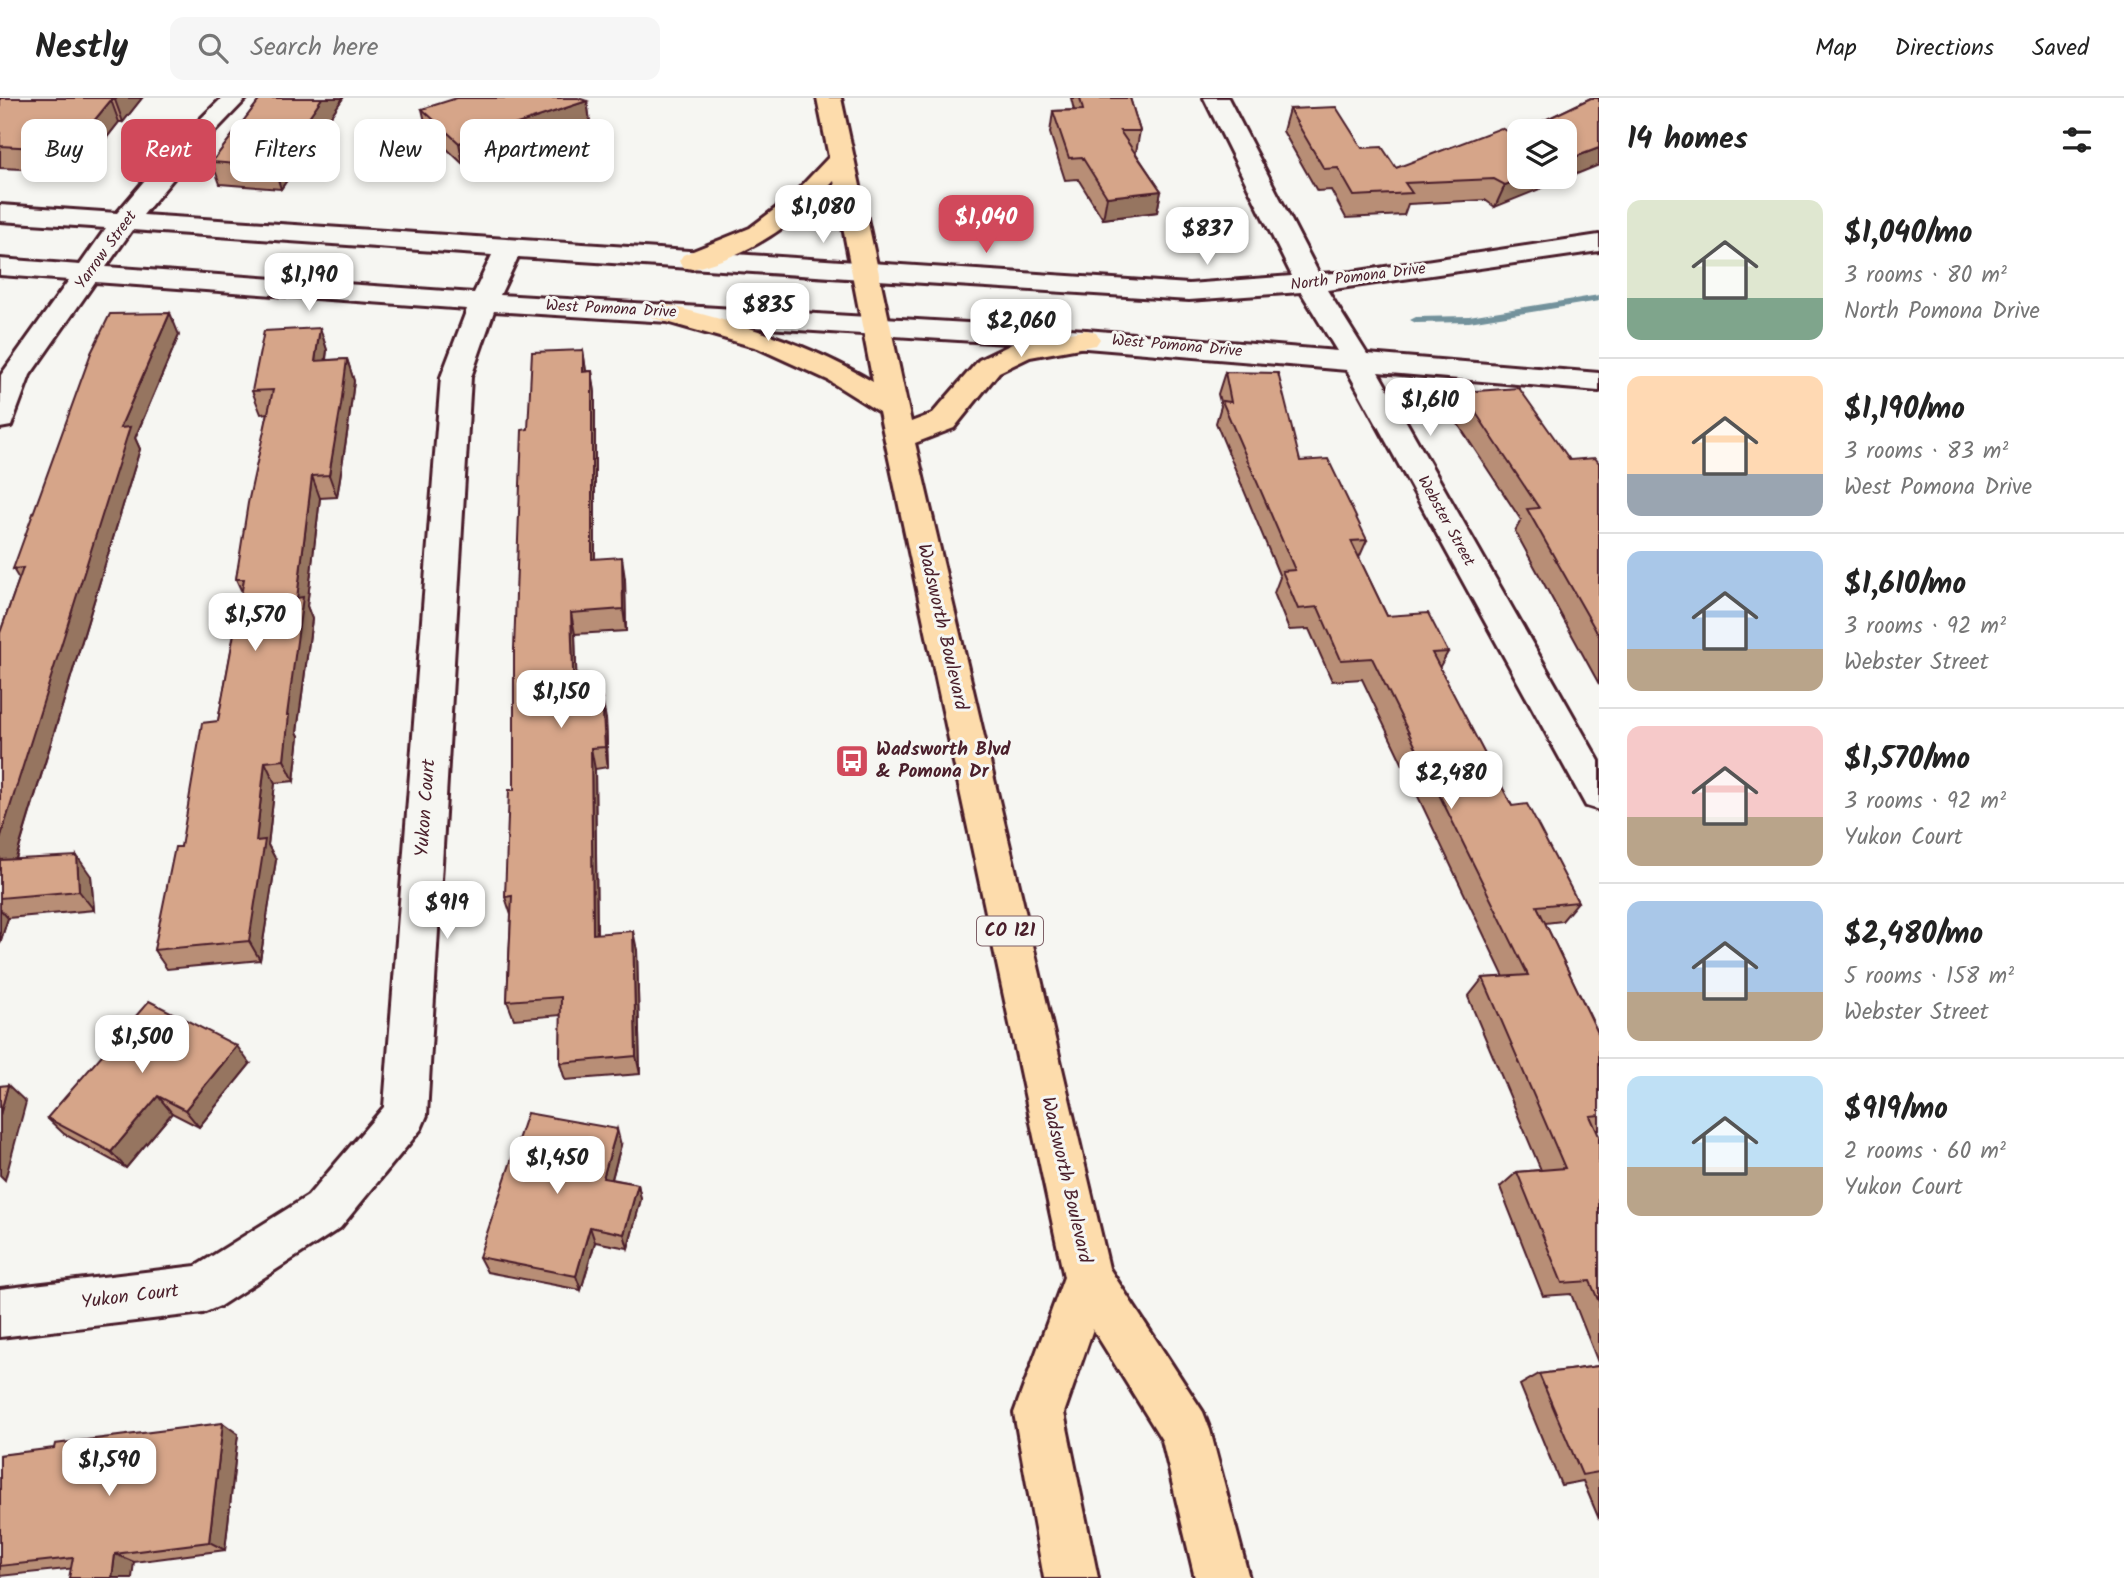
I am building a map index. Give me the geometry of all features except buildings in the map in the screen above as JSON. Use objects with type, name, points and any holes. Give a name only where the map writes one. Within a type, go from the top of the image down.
[{"type":"main road","name":"Wadsworth Boulevard","points":[[829,98],[896,423],[1088,1277],[1185,1430],[1222,1578]]},
{"type":"main road","points":[[692,261],[759,234],[801,201],[842,158]]},
{"type":"main road","points":[[663,312],[768,342],[838,374],[896,423],[943,421],[989,366],[1022,350],[1086,339]]},
{"type":"main road","name":"Wadsworth Boulevard","points":[[1071,1578],[1040,1413],[1088,1277]]},
{"type":"street","name":"Yarrow Street","points":[[0,419],[16,375],[124,222],[187,146],[235,98]]},
{"type":"street","name":"Webster Street","points":[[1216,98],[1310,284],[1357,361],[1599,795]]},
{"type":"street","points":[[0,213],[692,261]]},
{"type":"street","name":"North Pomona Drive","points":[[692,261],[1189,292],[1310,284],[1599,243]]},
{"type":"street","name":"Yukon Court","points":[[0,1312],[203,1289],[324,1212],[405,1115],[456,377],[483,302],[509,248]]},
{"type":"street","name":"West Pomona Drive","points":[[0,267],[483,302],[1086,339],[1599,383]]},
{"type":"waterway","points":[[1416,320],[1469,319],[1599,298]]},
{"type":"place","name":"Wadsworth Blvd & Pomona Dr","points":[[852,761]]}]
